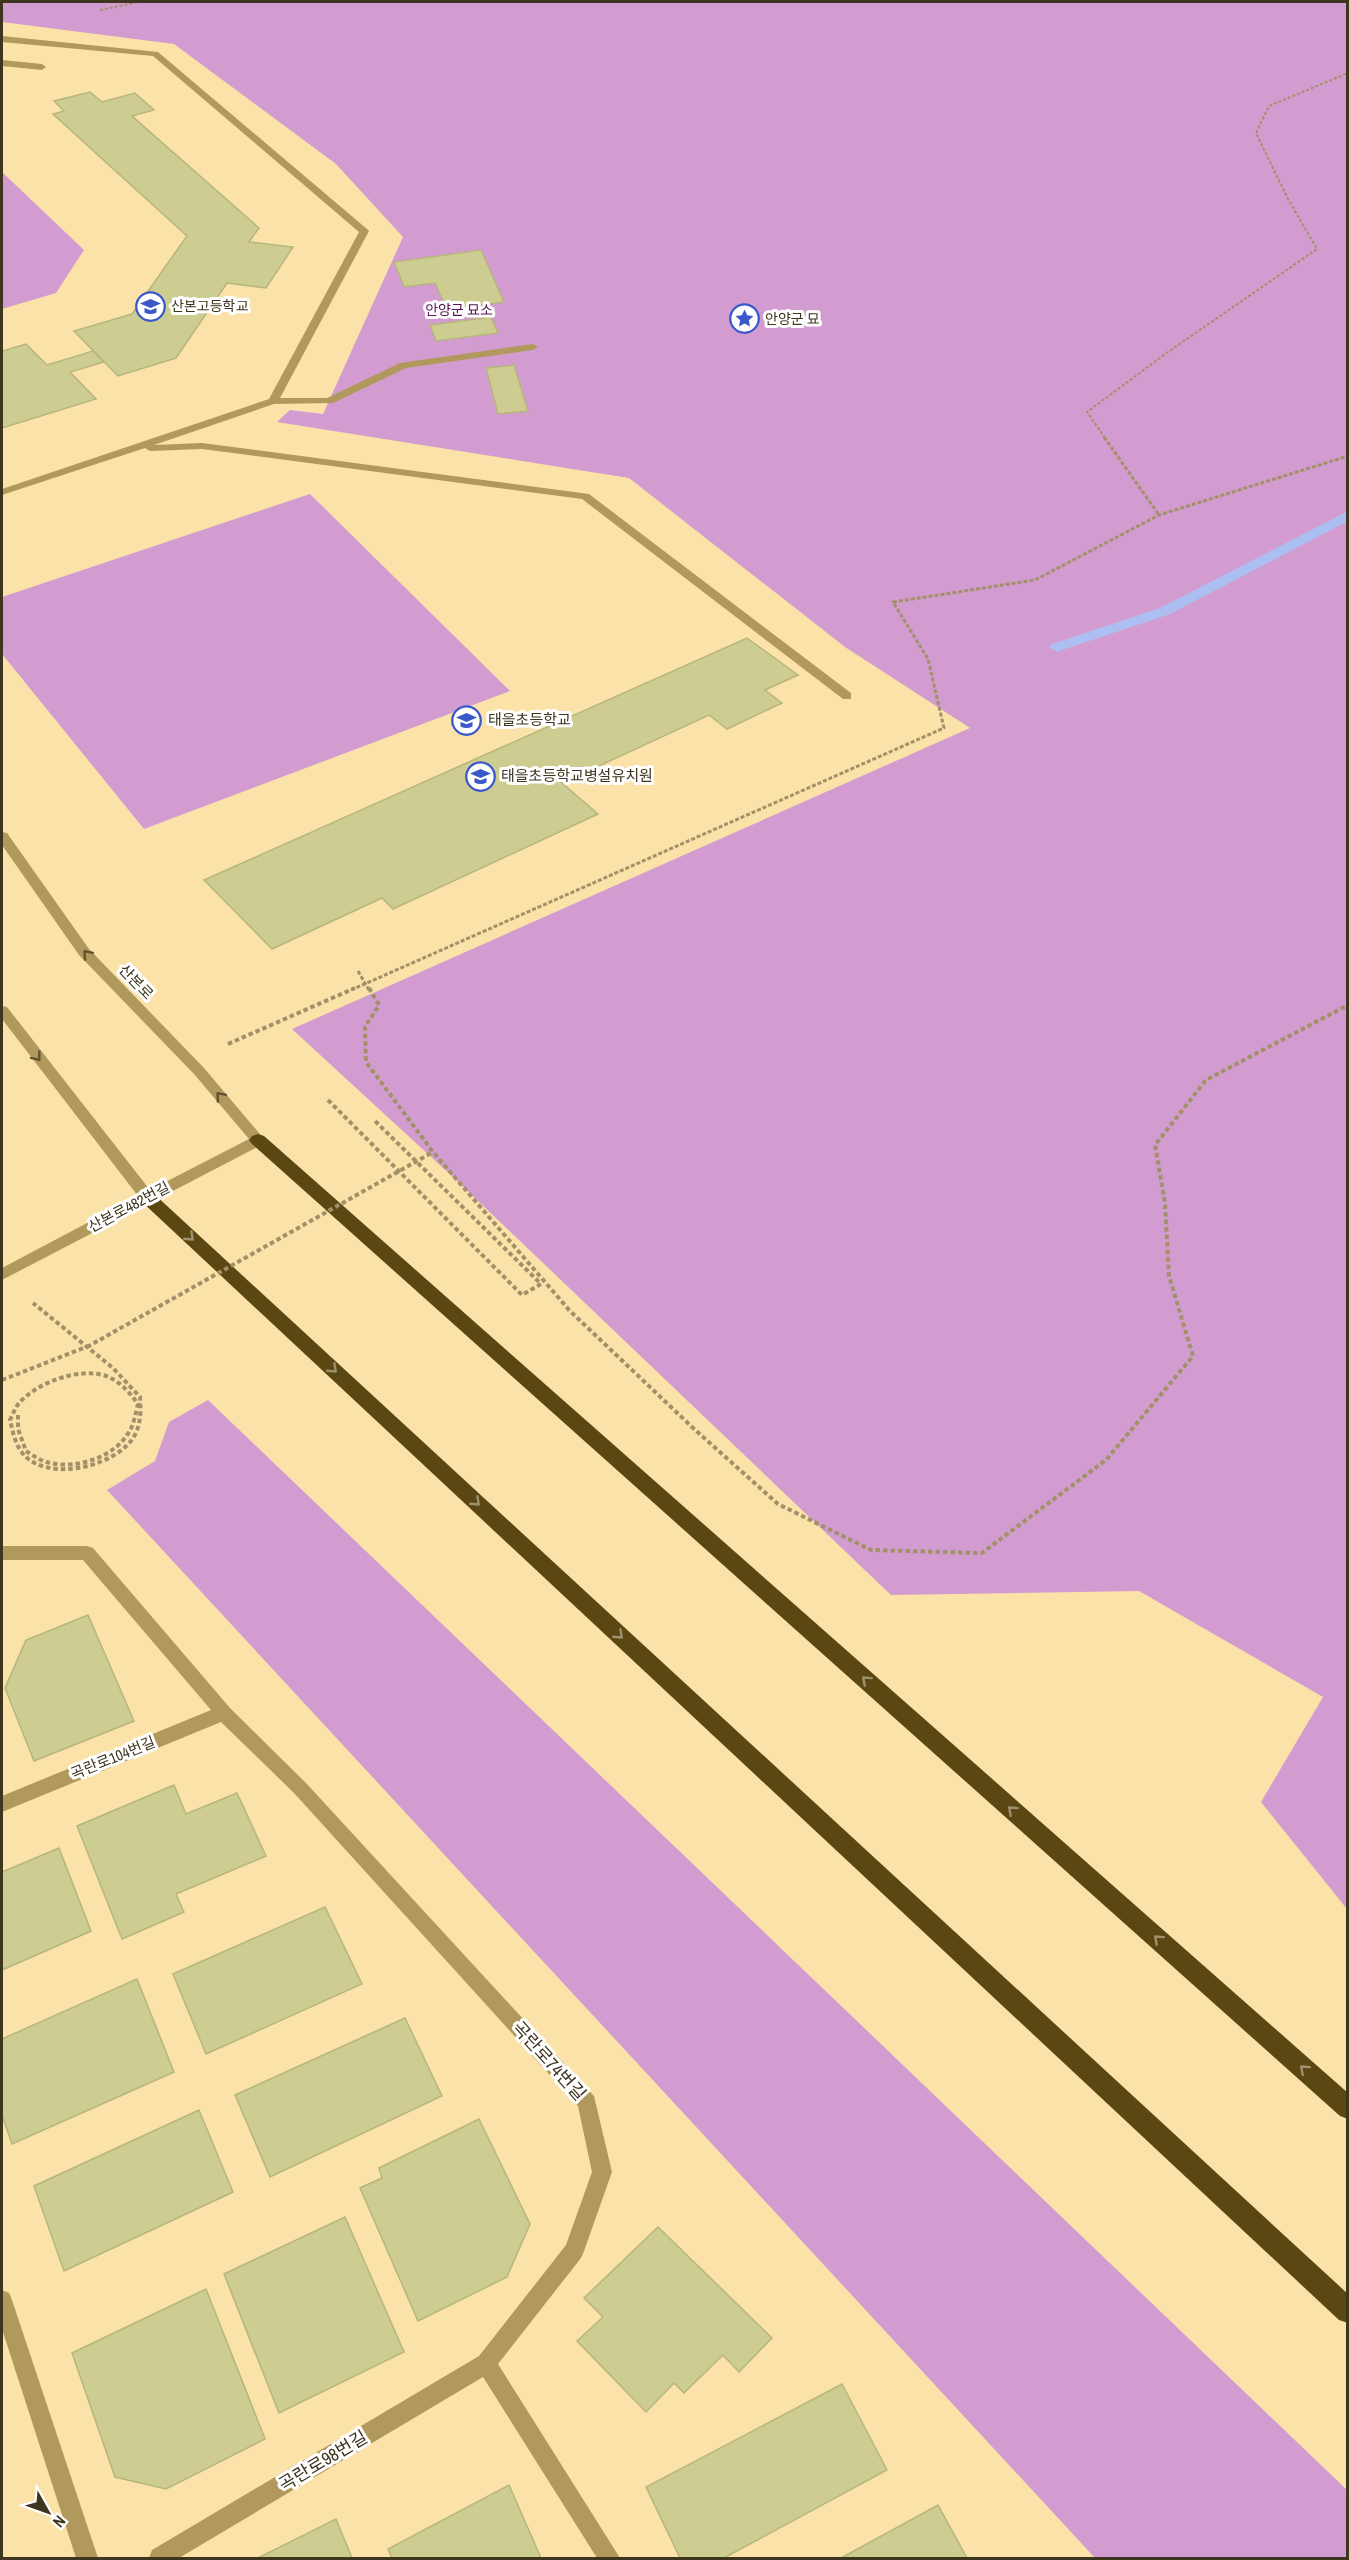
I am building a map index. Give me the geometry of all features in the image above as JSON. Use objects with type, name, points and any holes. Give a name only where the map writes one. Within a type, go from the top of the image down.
[{"type":"highway","points":[[258,1140],[1347,2108]]},
{"type":"highway","points":[[147,1197],[1347,2311]]},
{"type":"street","points":[[2,39],[155,54],[364,231],[273,401]]},
{"type":"street","points":[[2,63],[42,67]]},
{"type":"street","points":[[2,492],[273,401],[329,401],[404,365],[533,347]]},
{"type":"street","points":[[132,448],[202,446],[585,496],[847,696]]},
{"type":"street","name":"산본로","points":[[2,836],[84,952],[189,1061],[258,1140]]},
{"type":"street","points":[[2,1010],[147,1197]]},
{"type":"street","name":"산본로482번길","points":[[2,1274],[258,1140]]},
{"type":"street","name":"곡란로74번길","points":[[2,1553],[87,1553],[224,1713],[300,1788],[587,2102],[602,2172],[574,2251],[486,2362]]},
{"type":"street","name":"곡란로104번길","points":[[2,1804],[224,1713]]},
{"type":"street","points":[[2,2300],[87,2559]]},
{"type":"street","points":[[486,2362],[609,2559]]},
{"type":"street","name":"곡란로98번길","points":[[160,2559],[486,2362]]},
{"type":"path","points":[[1159,515],[1087,412],[1168,352],[1317,249],[1288,199],[1256,132],[1269,106],[1347,73]]},
{"type":"path","points":[[358,971],[379,1005],[365,1027],[366,1062],[433,1152],[570,1311],[692,1428],[778,1504],[871,1550],[982,1552],[1106,1460],[1192,1356],[1169,1276],[1165,1203],[1155,1145],[1206,1080],[1347,1005]]},
{"type":"path","points":[[189,1061],[307,1009]]},
{"type":"path","points":[[328,1100],[398,1173],[522,1295],[541,1284],[373,1119]]},
{"type":"path","points":[[2,1380],[87,1347],[433,1152]]},
{"type":"path","points":[[18,1414],[18,1429],[26,1451],[54,1464],[80,1463],[104,1455],[122,1442],[132,1427],[138,1404],[124,1386],[105,1376],[84,1374],[64,1378],[41,1387],[18,1404],[10,1420],[15,1439],[25,1456],[39,1466],[67,1468],[95,1465],[117,1453],[133,1439],[141,1418],[140,1397],[113,1368],[27,1298]]},
{"type":"green space","name":"안양군 묘소","points":[[2,2],[1347,2],[1347,1909],[1261,1802],[1323,1697],[1139,1591],[891,1595],[455,1179],[292,1029],[970,728],[845,647],[629,478],[277,422],[290,410],[323,414],[403,237],[336,164],[174,44],[2,22]]},
{"type":"green space","points":[[2,172],[84,250],[56,293],[2,309]]},
{"type":"green space","points":[[310,494],[510,691],[144,829],[2,654],[2,597]]},
{"type":"green space","points":[[208,1400],[1347,2490],[1347,2558],[1095,2558],[107,1490],[155,1461],[169,1422]]},
{"type":"building","points":[[90,92],[102,102],[135,93],[154,110],[132,116],[259,228],[249,242],[293,247],[266,288],[227,283],[176,358],[118,376],[74,331],[132,314],[187,236],[53,114],[64,111],[54,101]]},
{"type":"building","points":[[481,250],[504,302],[447,310],[435,283],[404,287],[394,262]]},
{"type":"building","points":[[491,317],[498,333],[436,341],[430,325]]},
{"type":"building","points":[[26,344],[47,365],[93,351],[104,362],[70,372],[96,399],[2,428],[2,351]]},
{"type":"building","points":[[514,365],[528,411],[498,414],[486,368]]},
{"type":"building","points":[[747,638],[798,675],[765,690],[782,703],[727,729],[709,715],[562,783],[598,814],[393,909],[382,898],[272,949],[204,880]]},
{"type":"building","points":[[88,1615],[134,1721],[34,1761],[5,1688],[26,1640]]},
{"type":"building","points":[[174,1785],[186,1814],[237,1793],[266,1856],[176,1894],[184,1912],[122,1939],[77,1826]]},
{"type":"building","points":[[59,1848],[91,1931],[2,1970],[2,1872]]},
{"type":"building","points":[[325,1907],[362,1984],[206,2054],[173,1974]]},
{"type":"building","points":[[137,1979],[174,2072],[12,2144],[2,2115],[2,2039]]},
{"type":"building","points":[[405,2018],[442,2096],[270,2177],[235,2095]]},
{"type":"building","points":[[199,2110],[233,2192],[64,2271],[34,2186]]},
{"type":"building","points":[[479,2119],[530,2224],[507,2277],[418,2321],[360,2188],[382,2178],[379,2168]]},
{"type":"building","points":[[345,2217],[404,2352],[279,2413],[224,2274]]},
{"type":"building","points":[[658,2227],[772,2338],[739,2372],[723,2355],[684,2393],[674,2383],[646,2412],[577,2341],[603,2317],[584,2298]]},
{"type":"building","points":[[206,2289],[265,2439],[166,2489],[115,2477],[72,2353]]},
{"type":"building","points":[[842,2384],[887,2470],[724,2558],[680,2558],[646,2487]]},
{"type":"building","points":[[509,2485],[541,2558],[392,2558],[388,2549]]},
{"type":"building","points":[[938,2505],[967,2558],[841,2558]]},
{"type":"building","points":[[336,2519],[352,2558],[258,2558]]},
{"type":"waterway","points":[[1057,647],[1165,611],[1348,515]]},
{"type":"place","name":"산본고등학교","points":[[150,306]]},
{"type":"place","name":"안양군 묘","points":[[744,319]]},
{"type":"place","name":"태을초등학교","points":[[467,720]]},
{"type":"place","name":"태을초등학교병설유치원","points":[[480,776]]}]
